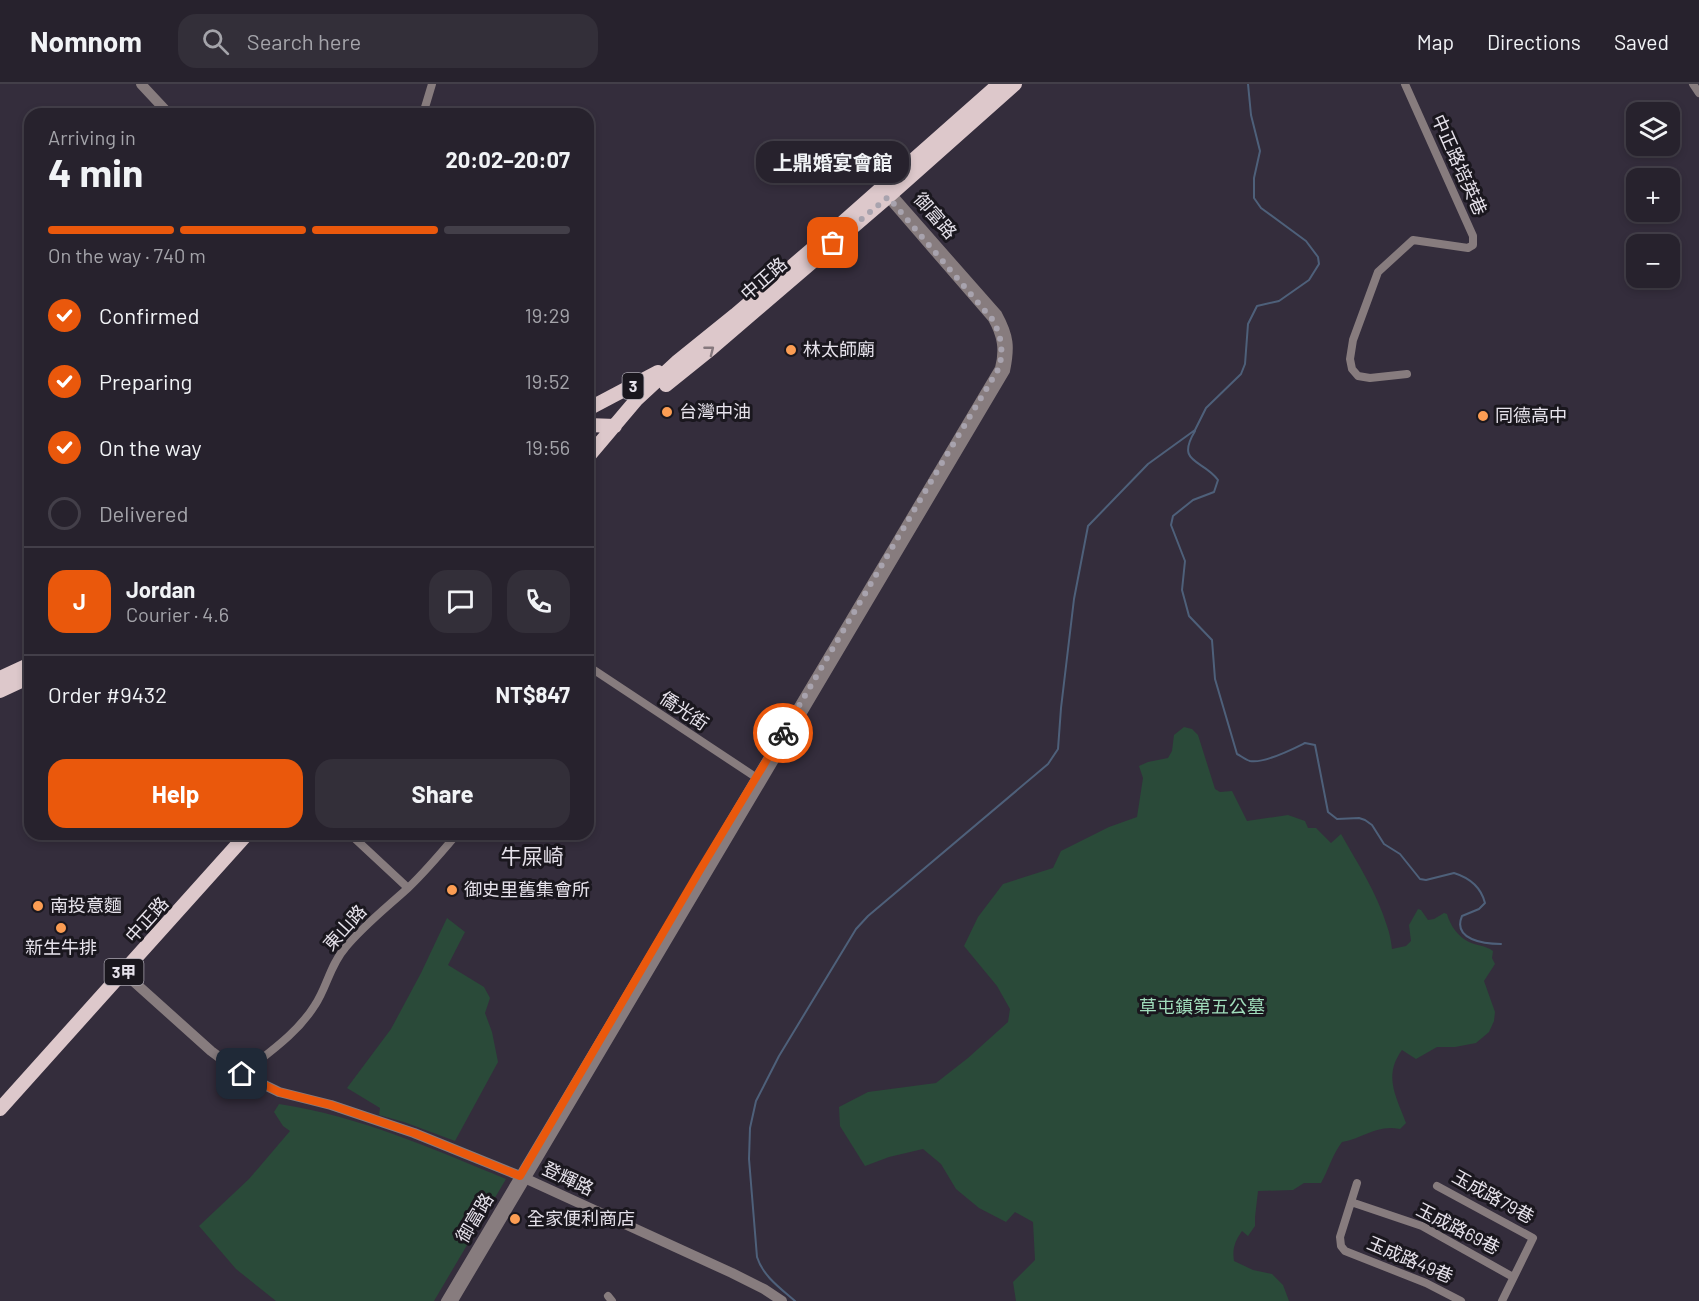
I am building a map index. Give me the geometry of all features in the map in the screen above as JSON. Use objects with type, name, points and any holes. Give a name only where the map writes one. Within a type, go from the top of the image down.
[{"type":"main road","name":"中正路","points":[[594,451],[637,399],[678,361],[888,192],[999,84]]},
{"type":"main road","name":"中正路","points":[[615,426],[712,348],[888,192],[1015,84]]},
{"type":"main road","name":"3","points":[[594,407],[678,361]]},
{"type":"main road","points":[[594,425],[615,426]]},
{"type":"main road","points":[[0,678],[24,667]]},
{"type":"main road","points":[[0,691],[24,680]]},
{"type":"main road","name":"中正路","points":[[0,1109],[242,840]]},
{"type":"street","points":[[141,84],[164,108]]},
{"type":"street","points":[[425,108],[432,84]]},
{"type":"street","name":"中正路培英巷","points":[[1405,84],[1473,236],[1473,245],[1468,248],[1413,240],[1378,272],[1353,340],[1350,359],[1352,369],[1358,376],[1370,378],[1407,374]]},
{"type":"street","points":[[1693,84],[1699,93]]},
{"type":"street","name":"御富路","points":[[445,1301],[523,1177],[760,780],[936,473],[999,368],[1002,355],[1001,341],[992,319],[888,192]]},
{"type":"street","name":"僑光街","points":[[594,670],[760,780]]},
{"type":"street","points":[[356,840],[408,888]]},
{"type":"street","name":"東山路","points":[[242,1074],[295,1032],[315,1006],[337,958],[374,918],[434,862],[452,840]]},
{"type":"street","name":"登輝路","points":[[123,972],[211,1051],[242,1074],[279,1092],[331,1105],[414,1133],[523,1177],[732,1273],[782,1301]]},
{"type":"street","name":"御富路","points":[[454,1301],[523,1177]]},
{"type":"street","name":"玉成路49巷","points":[[1357,1183],[1340,1237],[1341,1246],[1345,1251],[1426,1283],[1461,1301]]},
{"type":"street","name":"玉成路79巷","points":[[1437,1186],[1533,1238],[1513,1277]]},
{"type":"street","name":"玉成路69巷","points":[[1351,1203],[1422,1226],[1513,1277]]},
{"type":"street","points":[[1502,1301],[1513,1277]]},
{"type":"green space","name":"草屯鎮第五公墓","points":[[1184,727],[1192,729],[1198,735],[1215,789],[1220,792],[1232,791],[1247,821],[1288,815],[1305,821],[1308,828],[1316,828],[1331,843],[1341,834],[1378,902],[1388,929],[1392,949],[1406,946],[1411,941],[1409,925],[1418,909],[1428,920],[1444,913],[1447,914],[1452,926],[1461,937],[1493,951],[1492,958],[1495,964],[1484,981],[1495,1012],[1494,1021],[1489,1032],[1476,1043],[1455,1047],[1437,1047],[1416,1059],[1402,1050],[1396,1059],[1392,1077],[1395,1095],[1406,1123],[1400,1129],[1384,1128],[1342,1142],[1321,1183],[1304,1183],[1293,1190],[1258,1191],[1255,1226],[1248,1236],[1242,1231],[1234,1249],[1234,1261],[1253,1270],[1272,1274],[1283,1285],[1289,1301],[1016,1301],[1013,1282],[1035,1260],[1033,1222],[1015,1212],[1006,1222],[979,1208],[956,1189],[941,1164],[923,1149],[889,1157],[865,1166],[840,1126],[839,1107],[868,1092],[936,1083],[1008,1022],[1010,1009],[997,986],[964,946],[978,917],[1003,884],[1053,868],[1061,851],[1109,827],[1137,817],[1143,778],[1139,766],[1168,758],[1172,751],[1174,735]]},
{"type":"green space","points":[[447,918],[465,932],[448,965],[484,987],[490,998],[485,1013],[492,1032],[498,1062],[455,1141],[379,1115],[380,1108],[347,1088],[391,1029]]},
{"type":"green space","points":[[279,1104],[309,1109],[367,1125],[506,1179],[434,1301],[276,1301],[236,1269],[199,1226],[249,1179],[290,1131],[283,1126],[274,1112]]},
{"type":"waterway","points":[[795,1301],[768,1276],[757,1257],[749,1159],[750,1128],[756,1101],[779,1056],[856,929],[868,916],[1048,764],[1058,749],[1074,599],[1088,526],[1148,464],[1195,430],[1206,408],[1241,374],[1245,364],[1248,324],[1257,306],[1279,301],[1309,280],[1319,264],[1318,257],[1306,241],[1261,208],[1254,198],[1254,178],[1260,151],[1251,115],[1248,84]]},
{"type":"waterway","points":[[1195,431],[1188,450],[1190,455],[1218,480],[1214,492],[1193,500],[1173,516],[1171,525],[1185,561],[1182,590],[1189,616],[1212,640],[1215,679],[1237,754],[1248,760],[1256,761],[1278,755],[1305,743],[1315,745],[1328,812],[1337,819],[1359,818],[1372,825],[1384,844],[1400,854],[1420,879],[1426,880],[1454,873],[1470,880],[1481,892],[1485,903],[1479,909],[1462,916],[1460,924],[1462,930],[1472,939],[1501,944]]},
{"type":"way so far","points":[[783,733],[999,368],[1002,355],[998,330],[992,319],[888,197],[833,243]]},
{"type":"place","name":"上鼎婚宴會館","points":[[833,243]]},
{"type":"place","name":"林太師廟","points":[[791,350]]},
{"type":"place","name":"台灣中油","points":[[667,412]]},
{"type":"place","name":"同德高中","points":[[1483,416]]},
{"type":"place","name":"御史里舊集會所","points":[[452,890]]},
{"type":"place","name":"南投意麵","points":[[38,906]]},
{"type":"place","name":"新生牛排","points":[[61,928]]},
{"type":"place","name":"全家便利商店","points":[[515,1219]]},
{"type":"district","name":"牛屎崎","points":[[532,857]]},
{"type":"route","points":[[242,1074],[279,1092],[331,1105],[414,1133],[520,1176],[783,733]]}]
